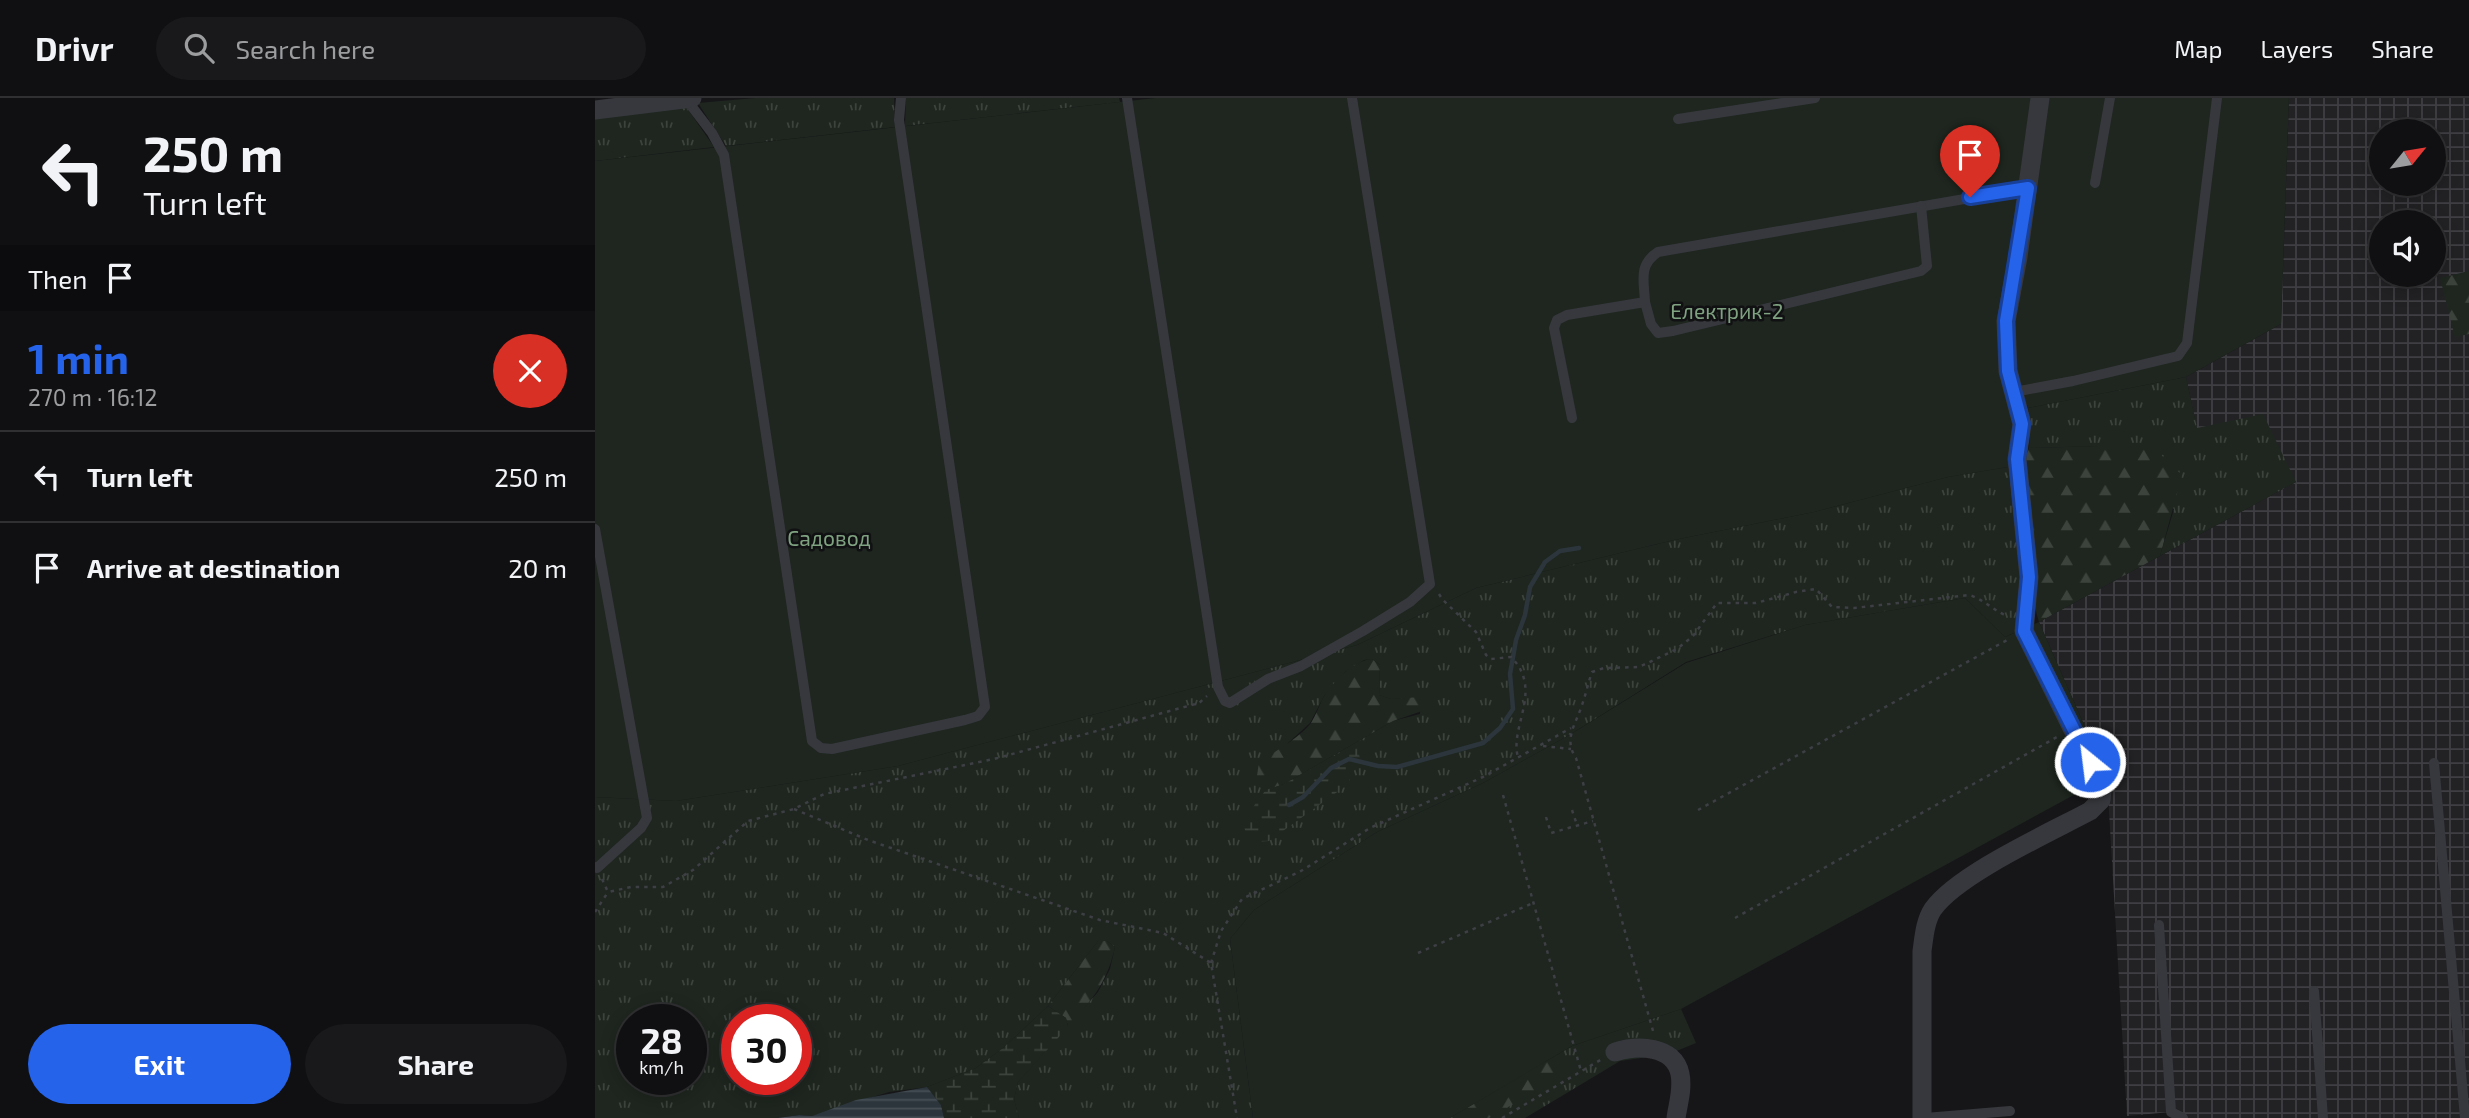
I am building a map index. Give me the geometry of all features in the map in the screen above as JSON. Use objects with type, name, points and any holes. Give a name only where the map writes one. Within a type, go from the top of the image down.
[{"type":"street","points":[[595,110],[692,98]]},
{"type":"street","points":[[1924,1118],[1921,951],[1932,912],[1954,888],[1979,871],[2090,811],[2101,800],[2099,778],[2072,728],[2025,623],[2029,577],[2017,459],[2022,424],[2008,371],[2006,321],[2040,98]]},
{"type":"street","points":[[1615,1052],[1639,1047],[1659,1051],[1676,1064],[1680,1073],[1681,1089],[1676,1118]]},
{"type":"lane","points":[[686,99],[712,133],[724,155],[812,741],[821,748],[832,749],[965,720],[978,716],[985,707],[899,120],[901,98]]},
{"type":"lane","points":[[1127,98],[1218,687],[1225,701],[1230,703],[1268,679],[1301,666],[1363,631],[1411,602],[1430,584],[1352,98]]},
{"type":"lane","points":[[1678,119],[1815,98]]},
{"type":"lane","points":[[2095,183],[2110,98]]},
{"type":"lane","points":[[2014,392],[2178,356],[2187,343],[2217,98]]},
{"type":"lane","points":[[1921,206],[1927,266],[1921,271],[1658,333],[1651,324],[1645,302],[1643,272],[1647,259],[1658,252],[1921,206],[2028,188]]},
{"type":"lane","points":[[1572,418],[1554,328],[1557,320],[1567,315],[1645,302]]},
{"type":"lane","points":[[595,529],[647,818],[641,828],[596,867]]},
{"type":"lane","points":[[2434,763],[2465,1118]]},
{"type":"lane","points":[[2159,925],[2171,1112],[2183,1118]]},
{"type":"lane","points":[[2313,991],[2323,1118]]},
{"type":"lane","points":[[1924,1118],[2010,1111]]},
{"type":"path","points":[[1430,584],[1476,632],[1486,655],[1491,659],[1511,657],[1521,671],[1526,700],[1517,745],[1516,755],[1519,758]]},
{"type":"path","points":[[1659,1051],[1576,758],[1571,749],[1571,728],[1592,673],[1604,668],[1639,667],[1677,649],[1693,636],[1717,603],[1756,603],[1816,589],[1832,607],[1854,608],[1969,595],[1980,598],[1991,609],[2025,623]]},
{"type":"path","points":[[1697,810],[2025,623]]},
{"type":"path","points":[[595,912],[608,892],[631,887],[663,887],[693,870],[748,821],[794,809],[824,794],[994,759],[1199,703],[1218,687]]},
{"type":"path","points":[[1237,1118],[1211,963],[1221,931],[1242,900],[1301,871],[1370,828],[1483,778],[1571,728]]},
{"type":"path","points":[[1735,918],[2072,728]]},
{"type":"path","points":[[1540,746],[1571,749]]},
{"type":"path","points":[[1503,795],[1581,1070]]},
{"type":"path","points":[[794,809],[868,840],[1100,920],[1163,933],[1211,963]]},
{"type":"path","points":[[1572,810],[1577,825]]},
{"type":"path","points":[[1546,817],[1551,833],[1593,821]]},
{"type":"path","points":[[596,867],[608,892]]},
{"type":"path","points":[[1418,953],[1533,903]]},
{"type":"path","points":[[1502,1118],[1615,1052]]},
{"type":"shaded area","points":[[2289,98],[2469,98],[2469,1118],[2183,1118],[2171,1112],[2127,1116],[2107,777],[2039,622],[2296,482],[2197,429],[2186,377],[2281,324]]},
{"type":"shaded area","points":[[927,1087],[941,1105],[944,1118],[778,1118],[812,1116],[856,1100]]},
{"type":"green space","points":[[756,98],[894,98],[895,127],[726,146],[698,103]]},
{"type":"green space","points":[[906,98],[1119,98],[1120,102],[905,126]]},
{"type":"green space","points":[[1155,98],[2031,98],[2009,256],[2014,424],[2008,467],[1948,477],[1814,512],[1674,540],[1476,588],[1357,645],[898,766],[676,801],[595,797],[595,161]]},
{"type":"green space","points":[[2046,98],[2289,98],[2281,324],[2186,377],[2028,408],[2014,370],[2012,324]]},
{"type":"green space","points":[[684,104],[714,147],[595,161],[595,115]]},
{"type":"green space","points":[[2469,271],[2469,334],[2455,337],[2442,287],[2446,287],[2446,277]]},
{"type":"green space","points":[[2186,377],[2197,428],[2263,414],[2296,482],[2160,556],[2174,509],[2098,446],[2029,448],[2031,423],[2028,408]]},
{"type":"green space","points":[[2098,446],[2156,450],[2182,475],[2160,556],[2039,622],[2034,604],[2024,460],[2029,448]]},
{"type":"green space","points":[[2008,467],[2021,584],[2018,631],[2005,637],[1965,598],[1805,625],[1686,662],[1571,734],[1483,783],[1377,832],[1254,910],[1230,939],[1253,1118],[1019,1118],[1014,1099],[1018,1082],[1098,992],[1110,969],[1115,947],[1107,941],[1098,941],[1048,1006],[1003,1048],[976,1068],[927,1087],[889,1092],[812,1116],[595,1118],[595,797],[676,801],[898,766],[1357,645],[1476,588],[1674,540],[1814,512],[1948,477]],"holes":[[[1372,659],[1380,665],[1379,695],[1391,699],[1421,698],[1420,714],[1393,721],[1284,784],[1266,789],[1288,743],[1310,723],[1324,696],[1345,672],[1364,660]]]},
{"type":"green space","points":[[1965,598],[2005,637],[2039,622],[2107,777],[1681,1009],[1572,1046],[1450,1118],[1253,1118],[1230,939],[1254,910],[1377,832],[1483,783],[1571,734],[1686,663],[1805,625]]},
{"type":"green space","points":[[1372,659],[1380,665],[1379,695],[1391,699],[1421,697],[1425,710],[1393,721],[1284,784],[1266,790],[1257,776],[1259,762],[1306,729],[1327,692],[1344,673],[1357,664]]},
{"type":"green space","points":[[1357,743],[1360,759],[1347,785],[1269,841],[1254,842],[1248,838],[1244,827],[1256,802],[1266,790],[1284,784]]},
{"type":"green space","points":[[1098,941],[1107,941],[1115,947],[1112,960],[1098,990],[1068,1027],[1066,1018],[1048,1006]]},
{"type":"green space","points":[[1048,1006],[1066,1018],[1068,1027],[1018,1082],[1014,1099],[1019,1118],[944,1118],[941,1105],[927,1087],[976,1068],[1003,1048]]},
{"type":"green space","points":[[1681,1009],[1696,1043],[1669,1054],[1620,1061],[1525,1118],[1450,1118],[1572,1046]]},
{"type":"green space","points":[[1544,1062],[1555,1062],[1558,1067],[1555,1076],[1538,1090],[1489,1118],[1450,1118]]},
{"type":"waterway","points":[[1289,805],[1303,797],[1331,768],[1349,759],[1378,766],[1397,767],[1483,743],[1500,728],[1513,709],[1510,674],[1530,587],[1545,562],[1560,551],[1579,548]]},
{"type":"route","points":[[1970,197],[2028,188],[2006,321],[2008,371],[2022,424],[2017,459],[2029,577],[2024,631],[2090,762]]},
{"type":"park label","name":"Електрик-2","points":[[1727,312]]},
{"type":"park label","name":"Садовод","points":[[829,539]]}]
